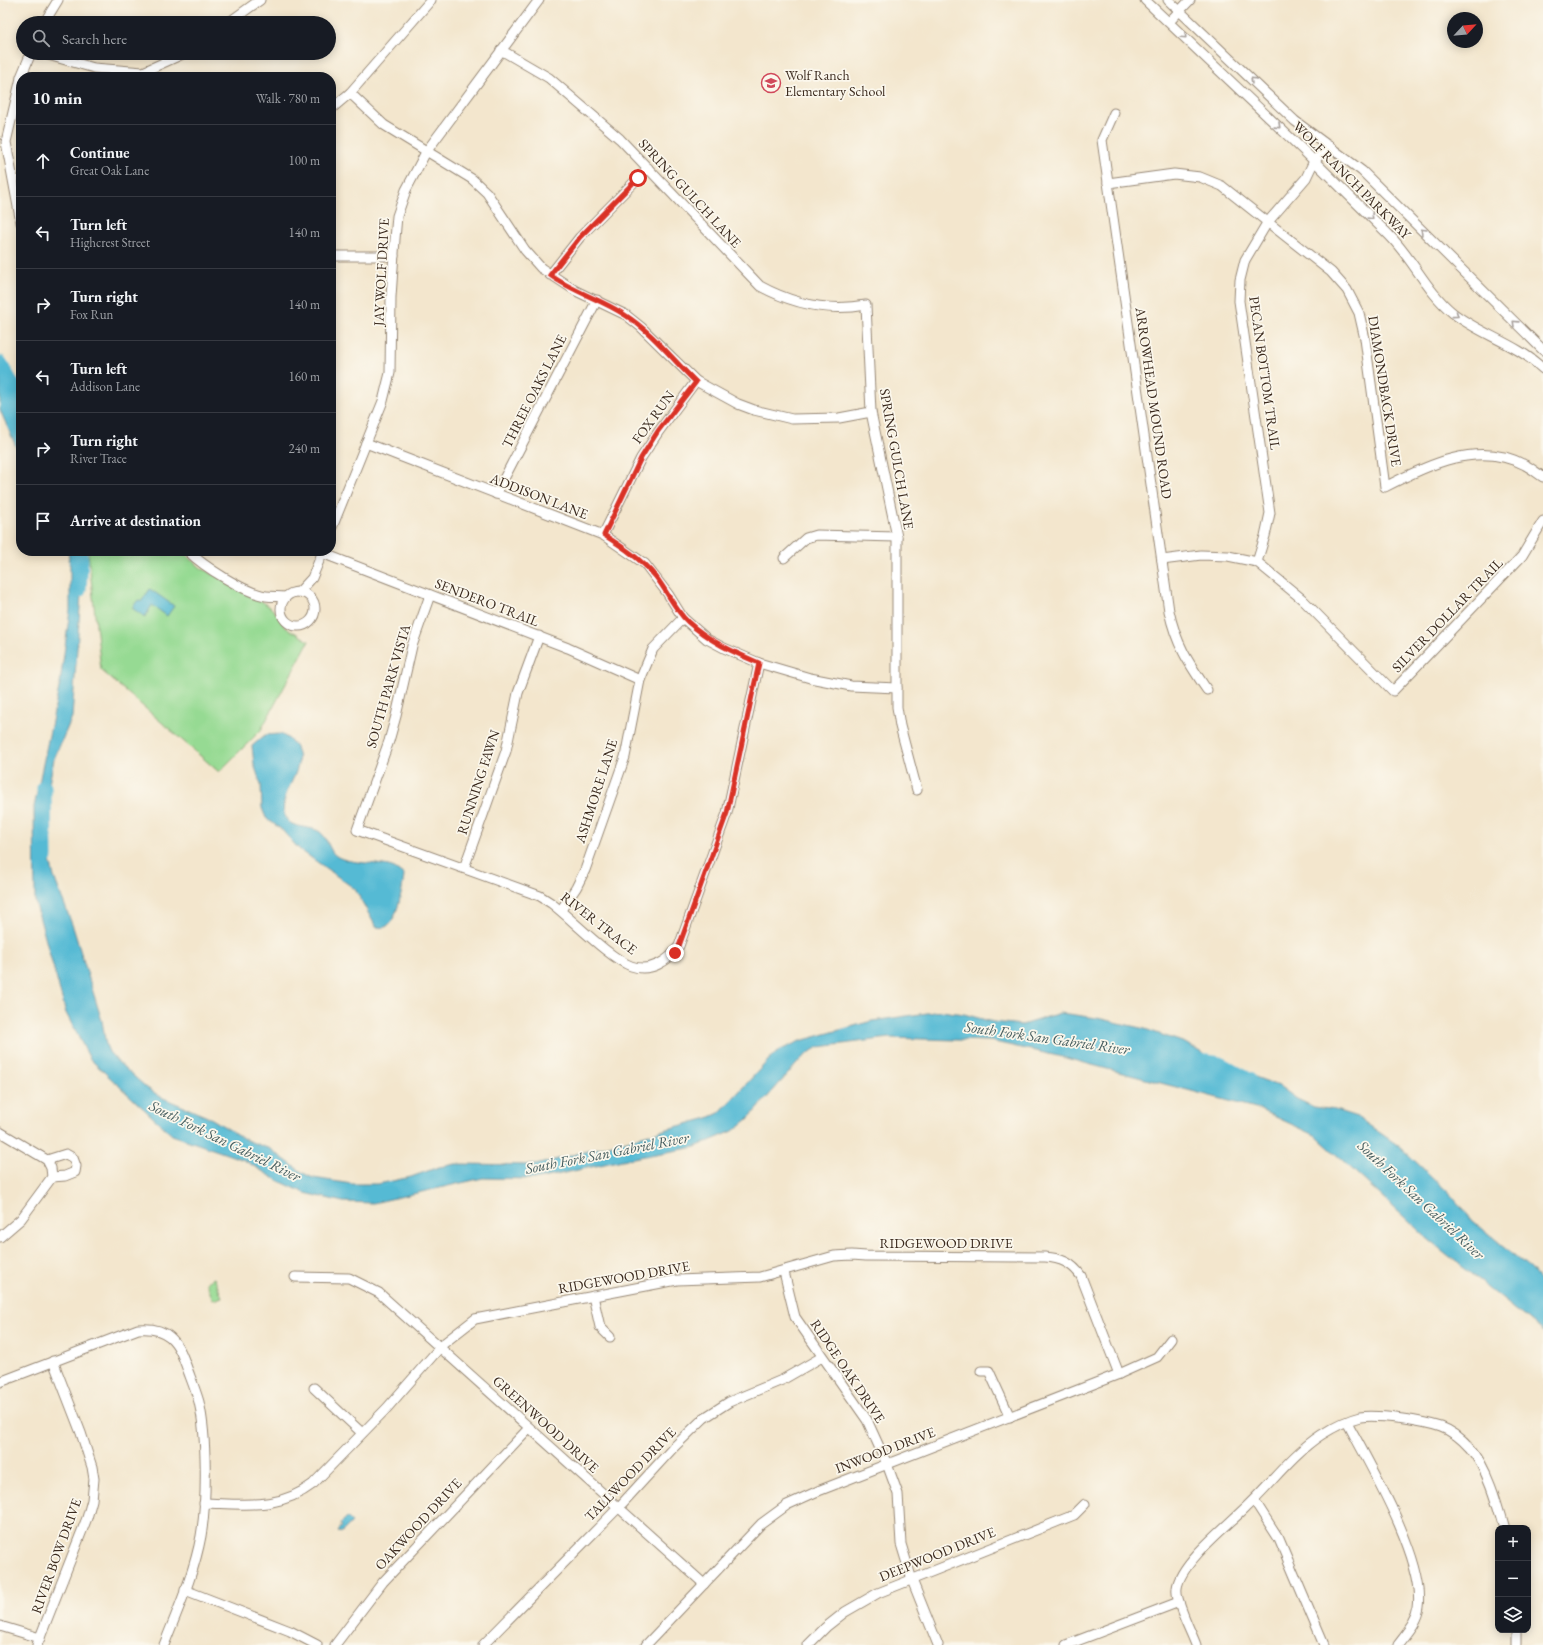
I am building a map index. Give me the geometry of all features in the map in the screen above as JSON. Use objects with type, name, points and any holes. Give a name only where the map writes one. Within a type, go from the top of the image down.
[{"type":"street","points":[[48,16],[58,0]]},
{"type":"street","points":[[238,16],[260,0]]},
{"type":"street","points":[[336,105],[350,93],[431,0]]},
{"type":"street","name":"JAY WOLF DRIVE","points":[[336,518],[383,400],[390,373],[391,298],[397,216],[406,190],[426,152],[539,0]]},
{"type":"street","name":"WOLF RANCH PARKWAY","points":[[1145,0],[1314,161],[1394,241],[1434,294],[1447,308],[1462,319],[1522,351],[1543,369]]},
{"type":"street","name":"WOLF RANCH PARKWAY","points":[[1168,0],[1295,121],[1362,171],[1543,350]]},
{"type":"street","points":[[1169,22],[1190,0]]},
{"type":"street","name":"SPRING GULCH LANE","points":[[501,50],[548,78],[620,139],[760,286],[779,297],[804,305],[850,308],[866,305],[871,412],[897,537],[897,708],[900,726],[917,790]]},
{"type":"street","points":[[23,72],[28,60]]},
{"type":"street","points":[[66,60],[94,68],[143,72],[170,60]]},
{"type":"street","points":[[350,93],[384,125],[472,179],[482,188],[525,250],[541,268],[576,291],[626,315],[642,327],[696,382],[738,404],[754,410],[792,419],[839,418],[871,412]]},
{"type":"street","points":[[16,99],[6,142],[16,196]]},
{"type":"street","name":"ARROWHEAD MOUND ROAD","points":[[1114,113],[1102,140],[1162,560],[1174,633],[1183,654],[1207,690]]},
{"type":"street","name":"PECAN BOTTOM TRAIL","points":[[1257,562],[1270,513],[1239,301],[1240,280],[1245,260],[1267,223],[1306,178],[1314,161],[1329,146]]},
{"type":"street","points":[[550,275],[580,237],[648,168]]},
{"type":"street","name":"DIAMONDBACK DRIVE","points":[[1108,183],[1174,174],[1200,178],[1222,186],[1331,272],[1346,290],[1359,313],[1365,339],[1385,487],[1417,470],[1462,455],[1498,456],[1524,464],[1543,477]]},
{"type":"street","points":[[336,256],[394,256]]},
{"type":"street","name":"THREE OAKS LANE","points":[[496,494],[597,300]]},
{"type":"street","name":"FOX RUN","points":[[604,535],[641,458],[658,431],[696,382]]},
{"type":"street","name":"ADDISON LANE","points":[[366,443],[604,535],[645,564],[668,594],[683,618],[707,639],[759,663],[810,678],[851,686],[897,688]]},
{"type":"street","name":"SILVER DOLLAR TRAIL","points":[[1162,560],[1202,555],[1228,556],[1257,562],[1302,598],[1393,691],[1522,556],[1543,521]]},
{"type":"street","points":[[784,558],[806,538],[816,535],[897,537]]},
{"type":"street","points":[[194,556],[214,572],[255,593],[266,596],[285,597]]},
{"type":"street","points":[[311,598],[312,578],[320,556]]},
{"type":"street","name":"SENDERO TRAIL","points":[[332,556],[539,636],[640,680]]},
{"type":"street","points":[[299,592],[312,578]]},
{"type":"street","points":[[266,596],[280,611],[285,621],[294,626],[305,625],[313,618],[315,613],[314,602],[311,598],[299,592],[292,593],[285,597],[282,601],[280,611]]},
{"type":"street","name":"SOUTH PARK VISTA","points":[[357,830],[389,741],[412,646],[430,595]]},
{"type":"street","name":"ASHMORE LANE","points":[[561,910],[576,888],[585,870],[625,757],[640,680],[653,650],[683,618]]},
{"type":"street","name":"RUNNING FAWN","points":[[464,868],[506,751],[518,693],[539,636]]},
{"type":"street","name":"RIVER TRACE","points":[[357,830],[540,896],[561,910],[609,952],[631,966],[650,967],[665,961],[675,953],[679,946],[727,813],[759,663]]},
{"type":"street","points":[[0,1132],[47,1160],[51,1168],[52,1177],[21,1219],[0,1237]]},
{"type":"street","points":[[47,1160],[66,1154],[73,1158],[76,1166],[75,1172],[52,1177]]},
{"type":"street","name":"RIDGEWOOD DRIVE","points":[[204,1503],[266,1504],[288,1499],[301,1494],[313,1484],[362,1433],[440,1348],[462,1328],[475,1319],[677,1280],[699,1278],[760,1277],[784,1272],[812,1261],[834,1256],[1046,1256],[1062,1259],[1076,1268],[1082,1276],[1119,1374]]},
{"type":"street","name":"RIDGE OAK DRIVE","points":[[784,1272],[795,1317],[867,1420],[888,1464],[898,1494],[901,1544],[912,1580],[938,1645]]},
{"type":"street","name":"GREENWOOD DRIVE","points":[[294,1277],[349,1278],[379,1293],[704,1584]]},
{"type":"street","points":[[593,1296],[600,1327],[610,1337]]},
{"type":"street","points":[[0,1382],[138,1329],[152,1328],[169,1336],[176,1342],[199,1401],[205,1448],[204,1503],[201,1535],[192,1573],[164,1645]]},
{"type":"street","name":"INWOOD DRIVE","points":[[646,1645],[761,1524],[776,1512],[818,1491],[1119,1374],[1157,1356],[1171,1339]]},
{"type":"street","name":"TALLWOOD DRIVE","points":[[483,1645],[618,1508],[677,1443],[715,1409],[782,1380],[822,1357]]},
{"type":"street","name":"RIVER BOW DRIVE","points":[[39,1641],[86,1518],[92,1500],[94,1479],[81,1433],[53,1362]]},
{"type":"street","points":[[981,1372],[989,1371],[1010,1417]]},
{"type":"street","points":[[314,1388],[362,1433]]},
{"type":"street","points":[[1196,1645],[1179,1602],[1177,1589],[1188,1567],[1197,1554],[1254,1500],[1308,1444],[1348,1422],[1360,1418],[1372,1417],[1426,1424],[1441,1427],[1462,1439],[1479,1459],[1503,1525]]},
{"type":"street","points":[[1348,1422],[1388,1498],[1410,1554],[1418,1585],[1420,1596],[1419,1610],[1408,1632],[1398,1645]]},
{"type":"street","name":"OAKWOOD DRIVE","points":[[335,1645],[383,1582],[529,1428]]},
{"type":"street","points":[[1254,1500],[1286,1553],[1324,1645]]},
{"type":"street","name":"DEEPWOOD DRIVE","points":[[808,1645],[826,1627],[861,1602],[1074,1515],[1085,1504]]},
{"type":"street","points":[[185,1590],[290,1630],[316,1645]]},
{"type":"street","points":[[1067,1645],[1179,1602]]},
{"type":"street","points":[[0,1626],[39,1641]]},
{"type":"street","points":[[1516,1633],[1516,1645]]},
{"type":"green space","points":[[89,556],[188,556],[201,568],[254,596],[270,607],[278,615],[285,627],[309,641],[261,730],[219,772],[101,670]]},
{"type":"green space","points":[[214,1278],[222,1297],[213,1300],[206,1282]]},
{"type":"water","points":[[0,366],[16,394],[16,447],[0,410]]},
{"type":"water","points":[[69,556],[80,556],[81,594],[72,717],[54,759],[43,814],[44,835],[54,877],[73,927],[102,1021],[106,1045],[109,1052],[118,1062],[147,1088],[161,1097],[212,1119],[246,1140],[270,1149],[303,1173],[313,1178],[352,1184],[378,1184],[411,1177],[439,1167],[456,1164],[536,1165],[708,1118],[719,1113],[776,1052],[800,1041],[872,1021],[941,1011],[964,1014],[993,1022],[1022,1025],[1060,1013],[1097,1018],[1145,1029],[1185,1043],[1203,1053],[1221,1069],[1250,1075],[1279,1086],[1297,1099],[1314,1107],[1335,1110],[1357,1117],[1399,1146],[1449,1193],[1473,1221],[1531,1269],[1543,1284],[1543,1332],[1428,1239],[1315,1135],[1256,1108],[1058,1056],[990,1041],[889,1038],[819,1047],[802,1058],[748,1119],[733,1131],[695,1147],[622,1160],[538,1179],[483,1178],[373,1203],[343,1202],[305,1193],[277,1180],[244,1160],[172,1135],[90,1059],[66,1013],[35,901],[34,807],[60,683],[70,610]]},
{"type":"water","points":[[150,589],[174,606],[167,616],[152,605],[145,617],[132,608],[138,600],[141,602]]},
{"type":"water","points":[[281,734],[293,743],[298,752],[296,770],[285,798],[285,816],[288,820],[296,825],[320,832],[333,853],[340,858],[386,865],[396,869],[404,875],[401,896],[396,912],[393,919],[385,927],[376,927],[355,889],[299,849],[282,830],[266,818],[262,808],[261,785],[254,764],[252,746],[265,735]]},
{"type":"water","points":[[347,1517],[352,1522],[341,1533],[338,1531],[342,1526],[340,1524]]},
{"type":"waterway","name":"South Fork San Gabriel River","points":[[0,363],[16,391]]},
{"type":"waterway","name":"South Fork San Gabriel River","points":[[79,590],[80,556]]},
{"type":"waterway","name":"South Fork San Gabriel River","points":[[44,787],[45,857]]},
{"type":"waterway","name":"South Fork San Gabriel River","points":[[1193,1060],[1220,1064],[1249,1080]]},
{"type":"place","name":"Wolf Ranch Elementary School","points":[[771,83]]},
{"type":"route","points":[[638,178],[580,237],[550,275],[576,291],[626,315],[642,327],[696,382],[658,431],[641,458],[604,535],[645,564],[668,594],[683,618],[707,639],[759,663],[724,825],[679,946],[675,953]]}]
